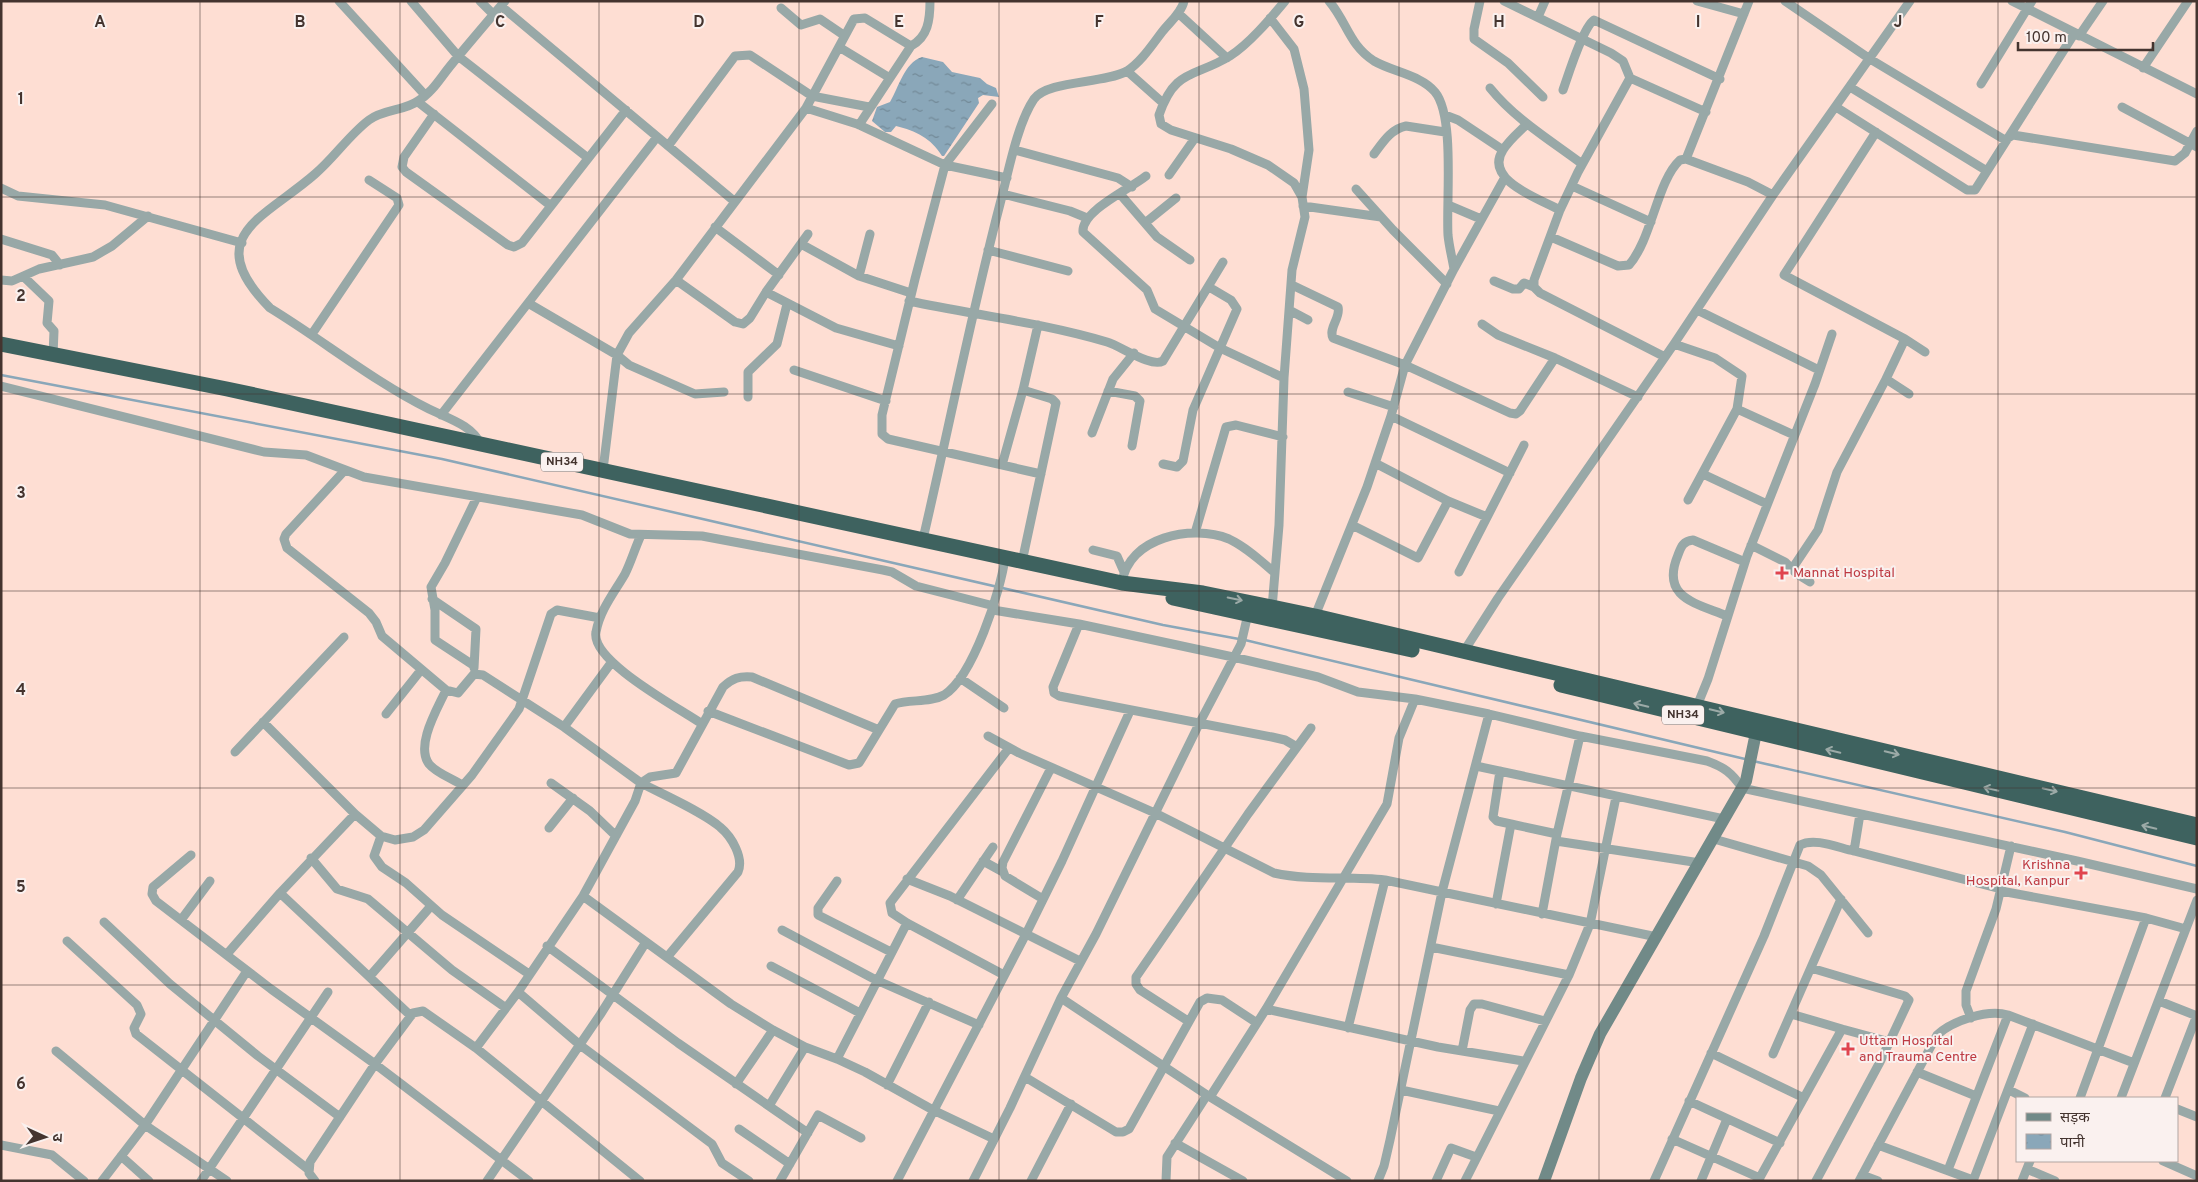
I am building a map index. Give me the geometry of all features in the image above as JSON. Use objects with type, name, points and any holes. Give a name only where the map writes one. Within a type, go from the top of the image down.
[{"type":"highway","name":"NH34","points":[[1,344],[237,391],[481,446],[603,470],[1022,562],[1123,578],[1145,587],[1151,592],[1247,619],[1462,662],[2197,825]]},
{"type":"highway","name":"NH34","points":[[1145,587],[1151,586],[1203,593],[1315,616],[1697,706],[1757,726],[2197,838]]},
{"type":"street","points":[[339,1],[434,114],[551,206]]},
{"type":"street","points":[[411,1],[458,56],[588,158]]},
{"type":"street","points":[[480,1],[493,14]]},
{"type":"street","points":[[859,125],[869,107],[911,46],[925,34],[930,1]]},
{"type":"street","points":[[923,539],[972,314],[988,250],[1014,150],[1034,99],[1042,93],[1058,87],[1109,78],[1127,70],[1139,60],[1178,13],[1184,1]]},
{"type":"street","points":[[1285,1],[1270,18],[1226,58],[1179,79],[1163,103],[1159,115],[1161,124],[1195,138],[1231,149],[1268,165],[1294,183],[1303,202]]},
{"type":"street","points":[[1329,1],[1339,12],[1342,23],[1359,48],[1374,61],[1426,84],[1439,99],[1446,115],[1448,235],[1454,269]]},
{"type":"street","points":[[1480,1],[1474,29],[1474,39],[1508,63],[1543,97]]},
{"type":"street","points":[[1504,1],[1583,38],[1623,61],[1630,78],[1706,112]]},
{"type":"street","points":[[1538,17],[1545,1]]},
{"type":"street","points":[[1698,1],[1744,14]]},
{"type":"street","points":[[1686,159],[1720,79],[1749,1]]},
{"type":"street","points":[[1785,1],[1870,58],[2004,140]]},
{"type":"street","points":[[2012,1],[2030,5],[2077,35],[2197,94]]},
{"type":"street","points":[[1836,107],[1967,190],[1975,190],[2004,140],[2103,1]]},
{"type":"street","points":[[2143,68],[2188,1]]},
{"type":"street","points":[[1466,653],[1466,648],[1498,598],[1638,397],[1773,195],[1870,58],[1906,2]]},
{"type":"street","points":[[481,446],[478,437],[461,424],[410,399],[270,308],[254,291],[241,270],[239,256],[242,242],[256,218],[315,175],[369,120],[382,113],[421,99],[503,4],[734,201]]},
{"type":"street","points":[[1981,84],[2030,5]]},
{"type":"street","points":[[781,8],[801,25],[820,19],[845,36]]},
{"type":"street","points":[[1178,13],[1226,58]]},
{"type":"street","points":[[603,470],[617,355],[629,333],[676,280],[806,108],[854,19],[861,17],[911,46]]},
{"type":"street","points":[[1270,18],[1294,49],[1304,89],[1309,150],[1303,202],[1305,216],[1294,257],[1284,378],[1283,437],[1272,608]]},
{"type":"street","points":[[1562,90],[1591,22],[1600,21],[1720,79]]},
{"type":"street","points":[[840,47],[890,78]]},
{"type":"street","points":[[668,146],[735,56],[739,54],[750,55],[812,96],[869,107]]},
{"type":"street","points":[[1127,70],[1163,103]]},
{"type":"street","points":[[1534,287],[1534,280],[1560,210],[1582,164],[1630,78]]},
{"type":"street","points":[[1850,87],[1987,171]]},
{"type":"street","points":[[1490,88],[1501,101],[1527,124],[1582,164]]},
{"type":"street","points":[[992,104],[945,164],[910,297],[882,415],[882,434],[888,439],[1042,474]]},
{"type":"street","points":[[2122,107],[2194,146]]},
{"type":"street","points":[[806,108],[859,125],[945,164],[1007,178]]},
{"type":"street","points":[[434,114],[404,156],[402,167],[406,172],[508,245],[514,247],[522,243],[626,110]]},
{"type":"street","points":[[1446,115],[1458,120],[1503,150]]},
{"type":"street","points":[[1527,124],[1503,150],[1499,161],[1499,169],[1504,179],[1560,210]]},
{"type":"street","points":[[1374,154],[1390,133],[1400,127],[1406,126],[1445,132]]},
{"type":"street","points":[[2004,140],[2013,135],[2175,160],[2194,146],[2197,130]]},
{"type":"street","points":[[1876,132],[1784,275],[1905,339],[1925,352]]},
{"type":"street","points":[[441,415],[657,137]]},
{"type":"street","points":[[1169,175],[1195,138]]},
{"type":"street","points":[[1014,150],[1118,178],[1132,187]]},
{"type":"street","points":[[1551,237],[1618,266],[1629,265],[1634,259],[1651,222],[1672,171],[1680,160],[1686,159],[1748,182],[1773,195]]},
{"type":"street","points":[[1146,176],[1087,218],[1083,225],[1084,232],[1147,290],[1154,309],[1220,348],[1284,378]]},
{"type":"street","points":[[1315,616],[1375,463],[1393,412],[1406,365],[1454,269],[1504,179]]},
{"type":"street","points":[[312,334],[399,205],[397,198],[369,180]]},
{"type":"street","points":[[1572,186],[1651,222]]},
{"type":"street","points":[[1356,189],[1447,284]]},
{"type":"street","points":[[3,192],[25,197],[105,205],[242,242]]},
{"type":"street","points":[[1003,194],[1070,211],[1087,218]]},
{"type":"street","points":[[1120,194],[1157,237],[1190,260]]},
{"type":"street","points":[[1145,223],[1176,198]]},
{"type":"street","points":[[1303,202],[1381,217]]},
{"type":"street","points":[[1448,206],[1481,218]]},
{"type":"street","points":[[1,280],[12,282],[39,269],[85,260],[102,253],[148,216]]},
{"type":"street","points":[[715,227],[779,275]]},
{"type":"street","points":[[676,280],[735,322],[743,324],[750,318],[766,292],[808,234]]},
{"type":"street","points":[[860,276],[870,234]]},
{"type":"street","points":[[1,239],[52,255],[60,265]]},
{"type":"street","points":[[801,244],[860,276],[910,297],[972,314],[1038,325],[1108,342],[1148,361],[1160,363],[1223,262]]},
{"type":"street","points":[[988,250],[1068,271]]},
{"type":"street","points":[[24,277],[49,302],[47,323],[54,331],[53,354]]},
{"type":"street","points":[[1494,281],[1512,290],[1519,289],[1524,283],[1534,287],[1540,293],[1665,357]]},
{"type":"street","points":[[1292,285],[1338,307],[1340,311],[1331,333],[1333,338],[1406,365],[1510,413],[1516,414],[1520,411],[1556,358]]},
{"type":"street","points":[[1163,464],[1177,467],[1183,462],[1193,410],[1237,309],[1231,300],[1209,287]]},
{"type":"street","points":[[766,292],[836,328],[899,346]]},
{"type":"street","points":[[528,303],[617,355],[629,365],[695,394],[724,392]]},
{"type":"street","points":[[748,397],[748,372],[776,344],[787,304]]},
{"type":"street","points":[[1697,310],[1820,370]]},
{"type":"street","points":[[1291,311],[1308,320]]},
{"type":"street","points":[[1482,324],[1498,335],[1556,358],[1638,397]]},
{"type":"street","points":[[1002,465],[1023,390],[1038,325]]},
{"type":"street","points":[[1697,706],[1751,545],[1820,370],[1832,334]]},
{"type":"street","points":[[1792,569],[1818,530],[1837,472],[1905,339]]},
{"type":"street","points":[[1674,344],[1715,358],[1742,376],[1737,408],[1688,500]]},
{"type":"street","points":[[1092,432],[1119,368],[1134,353]]},
{"type":"street","points":[[794,370],[886,401]]},
{"type":"street","points":[[1886,379],[1909,394]]},
{"type":"street","points":[[1,386],[264,452],[306,455],[364,477],[582,515],[621,532],[641,535],[702,536],[883,570],[916,586],[1318,676],[1358,692],[1415,699],[1489,714],[1580,736],[1707,761],[1732,773],[1744,784],[1860,814],[2011,846],[2197,889]]},
{"type":"street","points":[[1022,562],[1056,403],[1052,399],[1023,390]]},
{"type":"street","points":[[1108,391],[1134,396],[1140,401],[1132,446]]},
{"type":"street","points":[[1348,392],[1393,412],[1510,473]]},
{"type":"street","points":[[1737,408],[1794,435]]},
{"type":"street","points":[[1195,533],[1226,427],[1236,425],[1283,437]]},
{"type":"street","points":[[1459,572],[1524,446]]},
{"type":"street","points":[[1375,463],[1448,500],[1488,516]]},
{"type":"street","points":[[345,470],[286,534],[285,543],[291,552],[369,613],[376,622],[382,636],[421,670],[446,690],[453,693],[460,691],[474,669],[476,629],[432,599]]},
{"type":"street","points":[[1705,474],[1767,504]]},
{"type":"street","points":[[477,497],[445,563],[433,580],[430,592],[436,616],[435,640],[474,669],[564,727],[641,783],[720,827],[739,855],[738,872],[668,956]]},
{"type":"street","points":[[1352,525],[1418,558],[1448,500]]},
{"type":"street","points":[[1123,578],[1142,550],[1169,536],[1195,533],[1231,540],[1275,573]]},
{"type":"street","points":[[641,535],[626,572],[600,618],[596,640],[597,645],[611,663],[702,724]]},
{"type":"street","points":[[1727,616],[1684,598],[1676,591],[1673,584],[1674,565],[1682,545],[1687,541],[1693,540],[1745,562]]},
{"type":"street","points":[[1751,545],[1785,562],[1810,582]]},
{"type":"street","points":[[1093,550],[1117,556],[1123,578]]},
{"type":"street","points":[[708,711],[849,764],[858,763],[895,704],[934,698],[945,694],[960,678],[995,604],[1003,575],[1005,558]]},
{"type":"street","points":[[263,722],[355,814],[381,836],[395,840],[413,837],[424,830],[462,785],[524,700],[554,611],[600,618]]},
{"type":"street","points":[[973,1181],[1061,998],[1241,644],[1247,619]]},
{"type":"street","points":[[1079,624],[1053,687],[1054,692],[1059,696],[1278,739],[1297,747]]},
{"type":"street","points":[[235,752],[344,637]]},
{"type":"street","points":[[564,727],[611,663]]},
{"type":"street","points":[[386,714],[421,670]]},
{"type":"street","points":[[476,1048],[518,992],[547,946],[583,896],[636,801],[641,783],[650,777],[676,773],[708,711],[723,687],[732,679],[740,676],[752,677],[879,730]]},
{"type":"street","points":[[960,678],[1004,708]]},
{"type":"street","points":[[446,690],[428,731],[426,757],[432,768],[462,785]]},
{"type":"street","points":[[1159,1181],[1165,1168],[1167,1157],[1266,1009],[1346,877],[1387,804],[1399,738],[1415,699]]},
{"type":"street","points":[[896,1181],[1026,934],[1130,711]]},
{"type":"street","points":[[1378,1181],[1384,1166],[1401,1090],[1442,892],[1489,714]]},
{"type":"street","points":[[1544,1181],[1581,1078],[1600,1034],[1744,784],[1757,726]]},
{"type":"street","points":[[1188,1021],[1140,990],[1136,984],[1136,977],[1311,728]]},
{"type":"street","points":[[988,736],[1009,748],[1155,814],[1274,873],[1286,876],[1385,880],[1657,937]]},
{"type":"street","points":[[1542,914],[1568,785],[1580,736]]},
{"type":"street","points":[[1004,975],[907,923],[892,913],[890,903],[907,878],[1009,748]]},
{"type":"street","points":[[1476,766],[1724,819]]},
{"type":"street","points":[[1003,872],[1003,862],[1052,768]]},
{"type":"street","points":[[1500,771],[1493,817],[1497,821],[1557,837],[1605,847],[1700,863]]},
{"type":"street","points":[[551,783],[598,818],[616,836]]},
{"type":"street","points":[[1465,1181],[1523,1061],[1568,975],[1590,924],[1616,797]]},
{"type":"street","points":[[549,828],[573,798]]},
{"type":"street","points":[[227,954],[311,858],[355,814]]},
{"type":"street","points":[[1854,851],[1860,814]]},
{"type":"street","points":[[1496,904],[1511,824]]},
{"type":"street","points":[[381,836],[375,849],[377,861],[463,930],[529,974]]},
{"type":"street","points":[[1714,839],[1808,866],[1821,875],[1868,932]]},
{"type":"street","points":[[1654,1181],[1795,862],[1800,845],[1806,842],[1854,851],[2001,890],[2146,918],[2186,929]]},
{"type":"street","points":[[1971,1018],[1966,1005],[1966,991],[2001,890],[2011,846]]},
{"type":"street","points":[[957,900],[993,847]]},
{"type":"street","points":[[191,855],[153,887],[152,894],[156,900],[311,1019],[375,1064],[530,1181]]},
{"type":"street","points":[[311,858],[337,889],[368,899],[407,934],[452,970],[506,1008]]},
{"type":"street","points":[[983,860],[1043,899]]},
{"type":"street","points":[[907,878],[957,900],[1080,961]]},
{"type":"street","points":[[1348,1028],[1385,880]]},
{"type":"street","points":[[181,920],[210,881]]},
{"type":"street","points":[[837,881],[818,908],[818,915],[891,952]]},
{"type":"street","points":[[280,893],[411,1016]]},
{"type":"street","points":[[583,896],[668,956],[731,1004],[773,1030],[805,1048],[837,1059],[933,1110],[994,1139]]},
{"type":"street","points":[[1774,1054],[1842,899]]},
{"type":"street","points":[[2121,1097],[2197,900]]},
{"type":"street","points":[[370,976],[431,906]]},
{"type":"street","points":[[2080,1097],[2146,918]]},
{"type":"street","points":[[104,922],[161,976],[277,1070],[340,1117]]},
{"type":"street","points":[[837,1059],[907,923]]},
{"type":"street","points":[[782,930],[876,980],[979,1025]]},
{"type":"street","points":[[67,941],[137,1005],[140,1014],[134,1032],[243,1121],[309,1170],[315,1181]]},
{"type":"street","points":[[487,1181],[614,994],[646,942]]},
{"type":"street","points":[[547,946],[736,1084],[808,1133]]},
{"type":"street","points":[[1431,947],[1568,975]]},
{"type":"street","points":[[771,966],[860,1013]]},
{"type":"street","points":[[1811,968],[1908,998],[1909,1003],[1816,1181]]},
{"type":"street","points":[[102,1181],[145,1125],[247,970]]},
{"type":"street","points":[[201,1181],[328,992]]},
{"type":"street","points":[[518,992],[580,1045],[712,1144],[722,1164],[748,1181]]},
{"type":"street","points":[[1025,1076],[1116,1132],[1123,1132],[1129,1129],[1200,1002],[1214,997],[1257,1023]]},
{"type":"street","points":[[1061,998],[1208,1096],[1347,1181]]},
{"type":"street","points":[[2159,1001],[2197,1016],[2165,1097]]},
{"type":"street","points":[[887,1085],[929,1002]]},
{"type":"street","points":[[1462,1051],[1470,1010],[1474,1004],[1482,1004],[1545,1021]]},
{"type":"street","points":[[1266,1009],[1348,1028],[1523,1061]]},
{"type":"street","points":[[309,1170],[310,1162],[375,1064],[411,1016],[418,1011],[423,1011],[476,1048],[640,1181]]},
{"type":"street","points":[[1878,1181],[1860,1178],[1937,1036],[1945,1028],[1984,1013],[1998,1012],[2099,1048],[2134,1063]]},
{"type":"street","points":[[1791,1014],[1890,1042]]},
{"type":"street","points":[[1948,1170],[2008,1015]]},
{"type":"street","points":[[1878,1144],[1973,1181],[2033,1024]]},
{"type":"street","points":[[1672,1139],[1759,1179],[1842,1029]]},
{"type":"street","points":[[736,1084],[773,1030]]},
{"type":"street","points":[[768,1106],[805,1048]]},
{"type":"street","points":[[56,1051],[145,1125],[211,1168],[227,1181]]},
{"type":"street","points":[[1711,1053],[1804,1098]]},
{"type":"street","points":[[1917,1072],[1976,1096]]},
{"type":"street","points":[[1401,1090],[1499,1110]]},
{"type":"street","points":[[2009,1090],[2023,1097]]},
{"type":"street","points":[[1689,1102],[1780,1143]]},
{"type":"street","points":[[1031,1181],[1071,1104]]},
{"type":"street","points":[[2178,1109],[2197,1117]]},
{"type":"street","points":[[780,1181],[818,1115],[861,1138]]},
{"type":"street","points":[[1701,1181],[1727,1119]]},
{"type":"street","points":[[740,1129],[790,1164]]},
{"type":"street","points":[[1,1144],[52,1155],[84,1181]]},
{"type":"street","points":[[1176,1144],[1242,1181]]},
{"type":"street","points":[[1436,1181],[1451,1148],[1476,1157]]},
{"type":"street","points":[[121,1156],[149,1181]]},
{"type":"street","points":[[2165,1162],[2197,1176]]},
{"type":"street","points":[[2022,1181],[2028,1165],[2055,1181]]},
{"type":"street","points":[[1165,1168],[1166,1181]]},
{"type":"water","points":[[922,57],[943,62],[952,72],[980,78],[996,88],[999,97],[983,95],[978,98],[979,103],[944,156],[928,140],[910,130],[896,126],[891,132],[885,132],[872,121],[877,107],[890,102],[906,70],[911,64]]},
{"type":"waterway","points":[[1,375],[442,459],[1163,625],[1239,639]]},
{"type":"waterway","points":[[1245,640],[1745,759]]},
{"type":"waterway","points":[[1753,761],[2065,832],[2197,866]]},
{"type":"place","name":"Mannat Hospital","points":[[1782,573]]},
{"type":"place","name":"Krishna Hospital, Kanpur","points":[[2081,873]]},
{"type":"place","name":"Uttam Hospital and Trauma Centre","points":[[1848,1049]]}]
